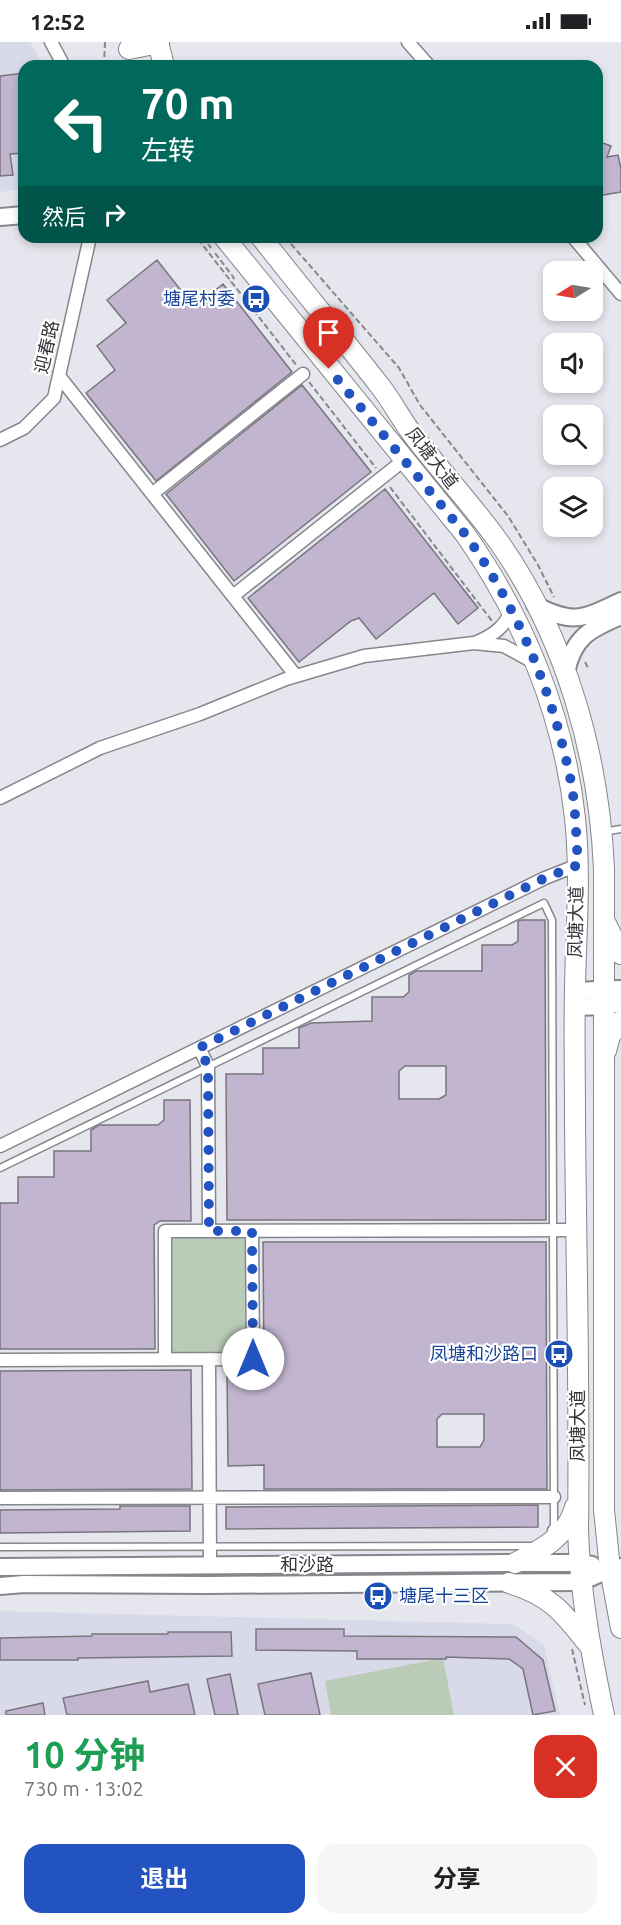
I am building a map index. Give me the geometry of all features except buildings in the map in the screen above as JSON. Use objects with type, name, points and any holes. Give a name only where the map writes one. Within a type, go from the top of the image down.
[{"type":"main road","points":[[129,52],[158,43],[162,60]]},
{"type":"main road","points":[[0,217],[18,215]]},
{"type":"main road","name":"凤塘大道","points":[[229,243],[465,534],[483,560],[512,608],[554,715],[571,784],[578,865],[575,999],[580,1573],[590,1646],[604,1715]]},
{"type":"main road","name":"凤塘大道","points":[[266,243],[382,388],[410,431],[488,526],[515,568],[535,604],[566,673],[612,831],[604,919],[612,997],[603,1059],[604,1510],[616,1568],[621,1628]]},
{"type":"main road","points":[[302,335],[324,316]]},
{"type":"main road","points":[[535,604],[564,618],[582,618],[621,601]]},
{"type":"main road","points":[[566,673],[569,657],[575,646],[589,631],[621,616]]},
{"type":"main road","points":[[604,919],[621,954]]},
{"type":"main road","points":[[575,999],[612,997]]},
{"type":"main road","points":[[603,1059],[610,1036],[621,1021]]},
{"type":"main road","points":[[515,1563],[542,1550],[563,1532],[573,1516],[578,1496]]},
{"type":"main road","name":"和沙路","points":[[0,1567],[515,1563],[580,1573]]},
{"type":"main road","name":"和沙路","points":[[0,1587],[24,1584],[509,1583],[616,1568]]},
{"type":"main road","points":[[509,1583],[543,1596],[553,1603],[590,1646]]},
{"type":"street","points":[[51,42],[61,60]]},
{"type":"street","points":[[408,42],[424,60]]},
{"type":"street","name":"迎春路","points":[[0,440],[24,428],[54,398],[89,243]]},
{"type":"street","points":[[578,243],[621,294]]},
{"type":"street","points":[[152,494],[303,374]]},
{"type":"street","points":[[59,376],[296,676]]},
{"type":"street","points":[[233,596],[404,460]]},
{"type":"street","points":[[474,644],[499,629],[506,622],[512,608]]},
{"type":"street","points":[[0,798],[100,748],[200,714],[296,676],[364,656],[474,644],[504,646],[535,663]]},
{"type":"street","points":[[0,1146],[545,878],[578,865]]},
{"type":"street","points":[[199,1048],[208,1066],[209,1231]]},
{"type":"street","points":[[165,1359],[165,1231],[576,1230]]},
{"type":"street","points":[[0,1360],[253,1359],[252,1231]]},
{"type":"street","points":[[209,1359],[210,1565]]},
{"type":"street","points":[[0,1498],[554,1497]]},
{"type":"lane","points":[[0,1168],[544,903],[552,920],[554,1526],[549,1532]]},
{"type":"lane","points":[[0,1547],[534,1546],[541,1539]]},
{"type":"path","points":[[104,60],[105,42]]},
{"type":"path","points":[[201,243],[499,629]]},
{"type":"path","points":[[208,243],[234,278],[230,281]]},
{"type":"path","points":[[290,243],[399,368],[420,405],[508,516],[538,565],[564,618]]},
{"type":"path","points":[[575,646],[589,670]]},
{"type":"shaded area","points":[[0,42],[30,42],[40,60],[18,60],[18,190],[0,192]]},
{"type":"shaded area","points":[[0,1611],[513,1624],[544,1645],[560,1715],[0,1715]]},
{"type":"green space","points":[[247,1236],[248,1354],[171,1354],[170,1237]]},
{"type":"green space","points":[[443,1658],[454,1715],[331,1715],[325,1681]]},
{"type":"place","name":"塘尾村委","points":[[256,299]]},
{"type":"place","name":"凤塘和沙路口","points":[[559,1354]]},
{"type":"place","name":"塘尾十三区","points":[[378,1596]]},
{"type":"route","points":[[253,1359],[252,1231],[209,1231],[208,1066],[199,1048],[545,878],[578,865],[571,784],[563,749],[547,694],[512,608],[465,534],[329,369]]}]
